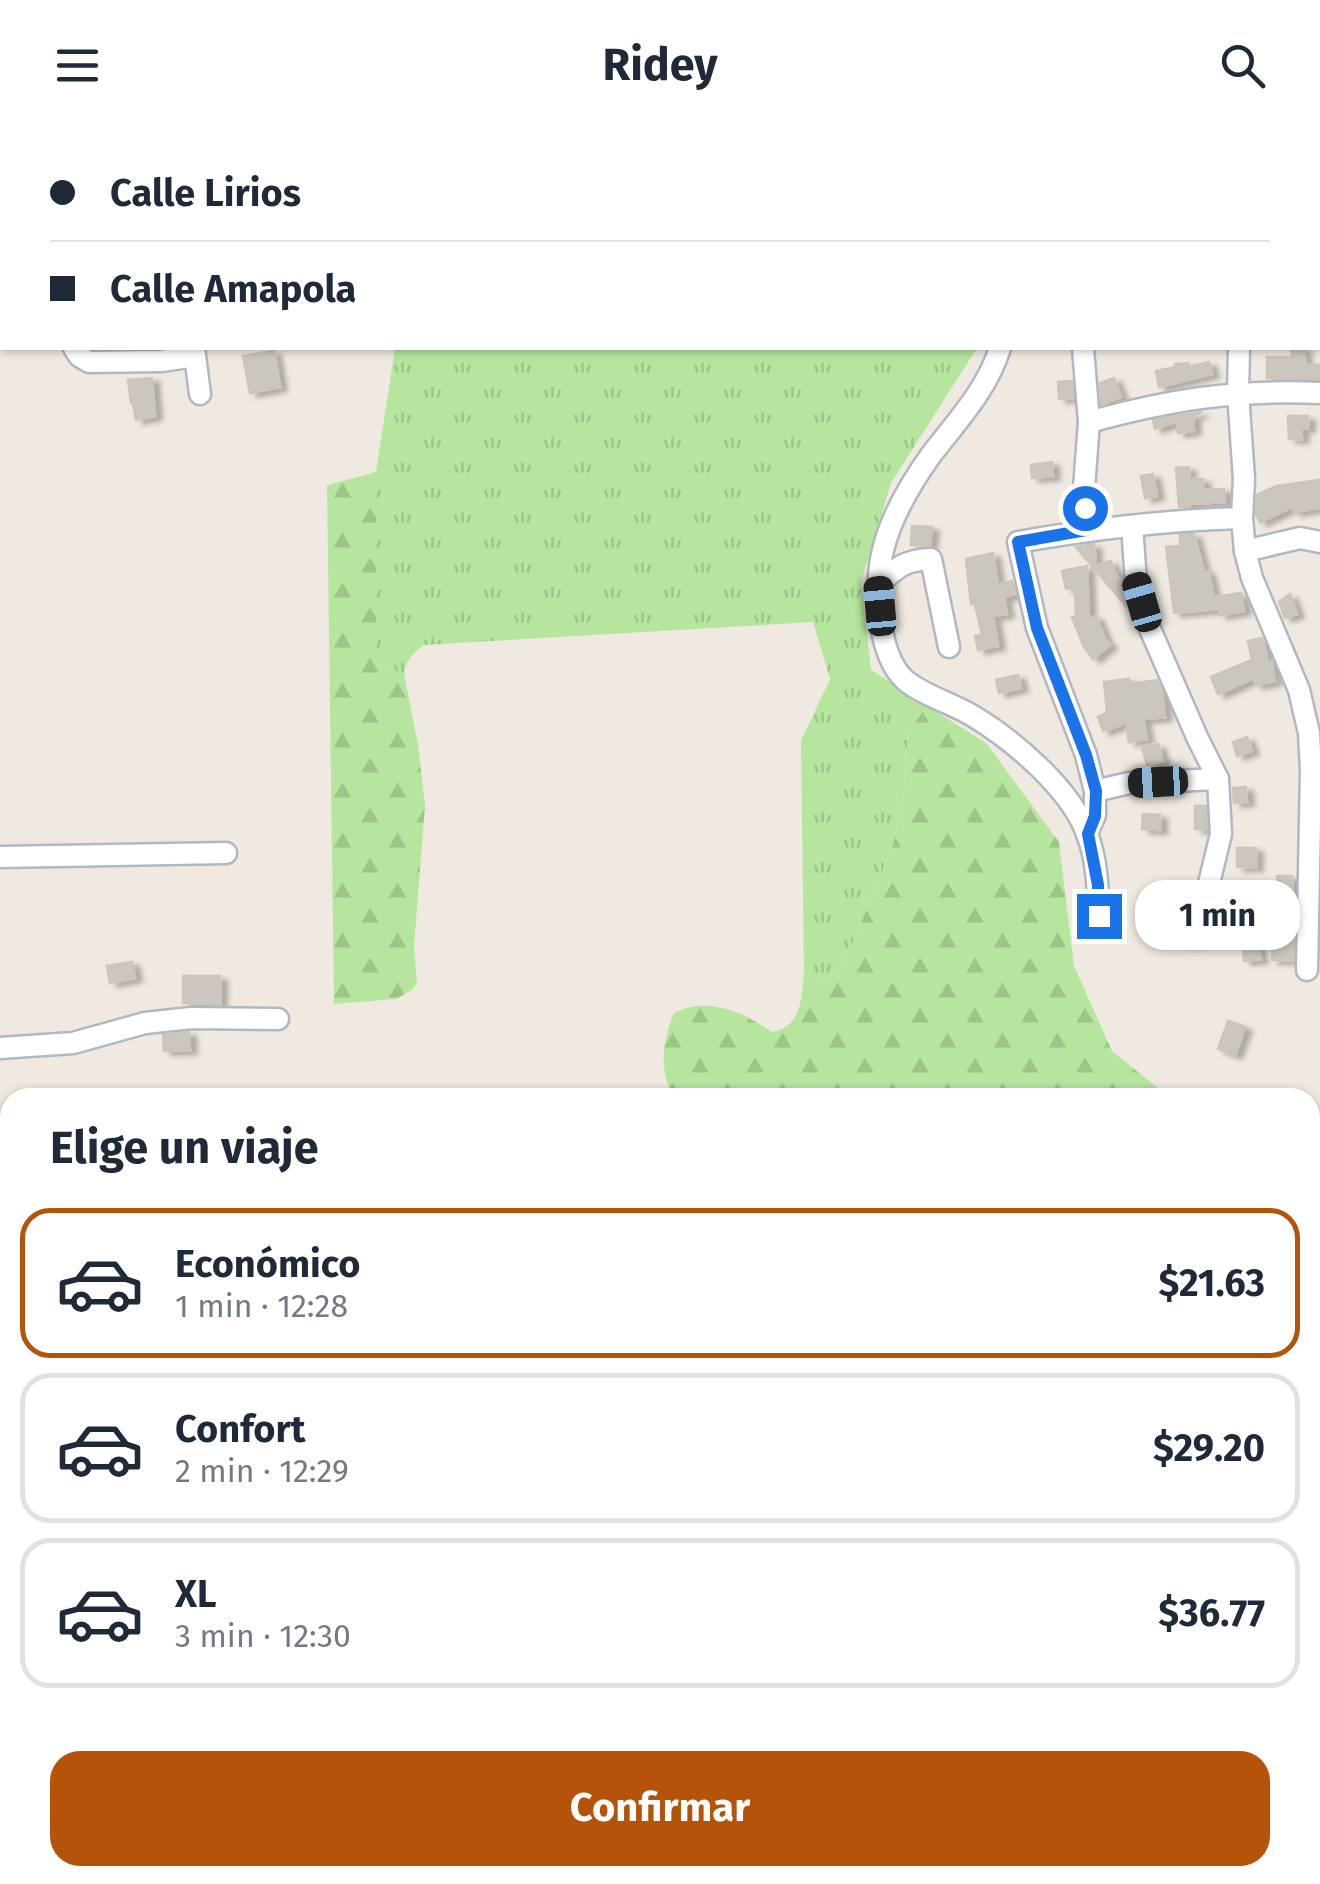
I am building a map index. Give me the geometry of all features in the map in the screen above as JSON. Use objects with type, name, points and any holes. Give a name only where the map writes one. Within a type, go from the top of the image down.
[{"type":"street","points":[[75,350],[89,362],[162,360],[194,352],[200,394]]},
{"type":"street","points":[[999,350],[974,402],[929,458],[894,518],[882,551],[878,585],[881,627],[894,668],[907,682],[975,717],[1022,752],[1064,792],[1088,834],[1098,885],[1099,916]]},
{"type":"street","points":[[1083,350],[1088,422],[1086,530]]},
{"type":"street","points":[[1239,350],[1245,550],[1252,578],[1299,690],[1309,733],[1307,970]]},
{"type":"street","points":[[1088,422],[1152,404],[1238,393],[1320,393]]},
{"type":"street","points":[[1088,834],[1095,816],[1096,791],[1037,628],[1018,542],[1169,520],[1242,518]]},
{"type":"street","points":[[1132,526],[1136,581],[1147,622],[1218,779],[1221,834],[1202,912]]},
{"type":"street","points":[[1245,550],[1300,538],[1320,542]]},
{"type":"street","points":[[878,585],[898,566],[931,559],[949,646]]},
{"type":"street","points":[[1096,791],[1128,784],[1218,779]]},
{"type":"street","points":[[0,856],[226,853]]},
{"type":"street","points":[[0,1048],[72,1043],[146,1023],[191,1018],[278,1018]]},
{"type":"green space","points":[[395,350],[976,350],[891,483],[861,582],[871,670],[927,706],[908,732],[904,793],[893,845],[848,954],[827,981],[804,973],[801,741],[830,679],[813,622],[424,645],[411,657],[404,674],[376,664],[376,472]]},
{"type":"green space","points":[[376,472],[376,664],[404,674],[425,805],[414,947],[417,983],[396,999],[334,1004],[327,485]]},
{"type":"green space","points":[[927,706],[986,743],[1059,842],[1074,966],[1112,1051],[1158,1088],[670,1088],[664,1055],[674,1013],[712,1006],[749,1018],[772,1032],[782,1029],[798,1010],[804,973],[827,981],[848,954],[893,845],[904,793],[908,732]]},
{"type":"building","points":[[1291,350],[1303,350],[1306,364],[1320,365],[1320,379],[1267,378],[1267,357],[1292,357]]},
{"type":"building","points":[[274,351],[280,387],[250,393],[243,356]]},
{"type":"building","points":[[1209,362],[1212,374],[1159,387],[1156,371],[1176,367],[1175,364],[1188,363],[1188,367]]},
{"type":"building","points":[[152,378],[155,416],[136,420],[128,380]]},
{"type":"building","points":[[1114,378],[1121,397],[1101,404],[1100,383]]},
{"type":"building","points":[[1072,381],[1073,398],[1059,399],[1058,382]]},
{"type":"building","points":[[1202,412],[1193,416],[1194,431],[1178,433],[1177,421],[1155,429],[1153,420]]},
{"type":"building","points":[[1288,416],[1308,416],[1308,428],[1301,428],[1302,439],[1289,439]]},
{"type":"building","points":[[1052,462],[1053,476],[1032,478],[1031,465]]},
{"type":"building","points":[[1189,467],[1189,479],[1203,479],[1204,490],[1224,489],[1225,502],[1179,507],[1176,468]]},
{"type":"building","points":[[1153,474],[1157,496],[1145,498],[1141,476]]},
{"type":"building","points":[[1320,480],[1320,508],[1294,512],[1294,506],[1260,522],[1256,514],[1257,495],[1276,486]]},
{"type":"building","points":[[912,526],[932,527],[930,545],[911,545]]},
{"type":"building","points":[[1194,534],[1214,597],[1241,593],[1244,611],[1220,615],[1219,609],[1174,613],[1166,547],[1180,546],[1180,535]]},
{"type":"building","points":[[1094,544],[1096,565],[1111,561],[1122,582],[1126,606],[1076,547]]},
{"type":"building","points":[[993,553],[998,585],[1012,581],[1015,594],[1004,597],[1007,614],[993,616],[998,646],[978,650],[975,636],[982,635],[975,604],[971,604],[966,559]]},
{"type":"building","points":[[1087,566],[1089,619],[1096,616],[1110,645],[1093,659],[1072,617],[1076,616],[1075,587],[1066,589],[1062,571]]},
{"type":"building","points":[[1290,594],[1297,614],[1285,618],[1279,602]]},
{"type":"building","points":[[1262,638],[1275,681],[1256,685],[1254,678],[1218,694],[1211,677],[1252,660],[1248,641]]},
{"type":"building","points":[[1018,675],[1021,688],[999,693],[996,680]]},
{"type":"building","points":[[1129,679],[1130,684],[1157,680],[1165,717],[1143,719],[1147,739],[1129,742],[1126,723],[1103,731],[1098,717],[1107,713],[1104,682]]},
{"type":"building","points":[[1247,737],[1252,751],[1237,756],[1233,742]]},
{"type":"building","points":[[1158,744],[1163,761],[1147,765],[1142,748]]},
{"type":"building","points":[[1246,787],[1247,802],[1234,803],[1233,788]]},
{"type":"building","points":[[1195,806],[1206,806],[1207,829],[1195,829]]},
{"type":"building","points":[[1143,814],[1160,815],[1160,830],[1142,829]]},
{"type":"building","points":[[1237,848],[1256,848],[1256,867],[1237,867]]},
{"type":"building","points":[[1277,876],[1292,876],[1293,890],[1278,890]]},
{"type":"building","points":[[1274,897],[1288,898],[1288,914],[1273,913]]},
{"type":"building","points":[[1251,918],[1261,959],[1244,961],[1242,936],[1233,938],[1230,923]]},
{"type":"building","points":[[1195,924],[1197,942],[1182,942],[1180,925]]},
{"type":"building","points":[[1272,937],[1293,937],[1293,960],[1272,960]]},
{"type":"building","points":[[132,962],[135,978],[110,983],[107,966]]},
{"type":"building","points":[[183,976],[220,976],[220,1004],[183,1003]]},
{"type":"building","points":[[1228,1021],[1245,1027],[1235,1055],[1218,1049]]},
{"type":"building","points":[[189,1032],[190,1050],[164,1051],[163,1035]]},
{"type":"route","points":[[1085,508],[1086,530],[1018,542],[1037,628],[1096,791],[1095,816],[1088,834],[1098,885],[1099,916]]}]
